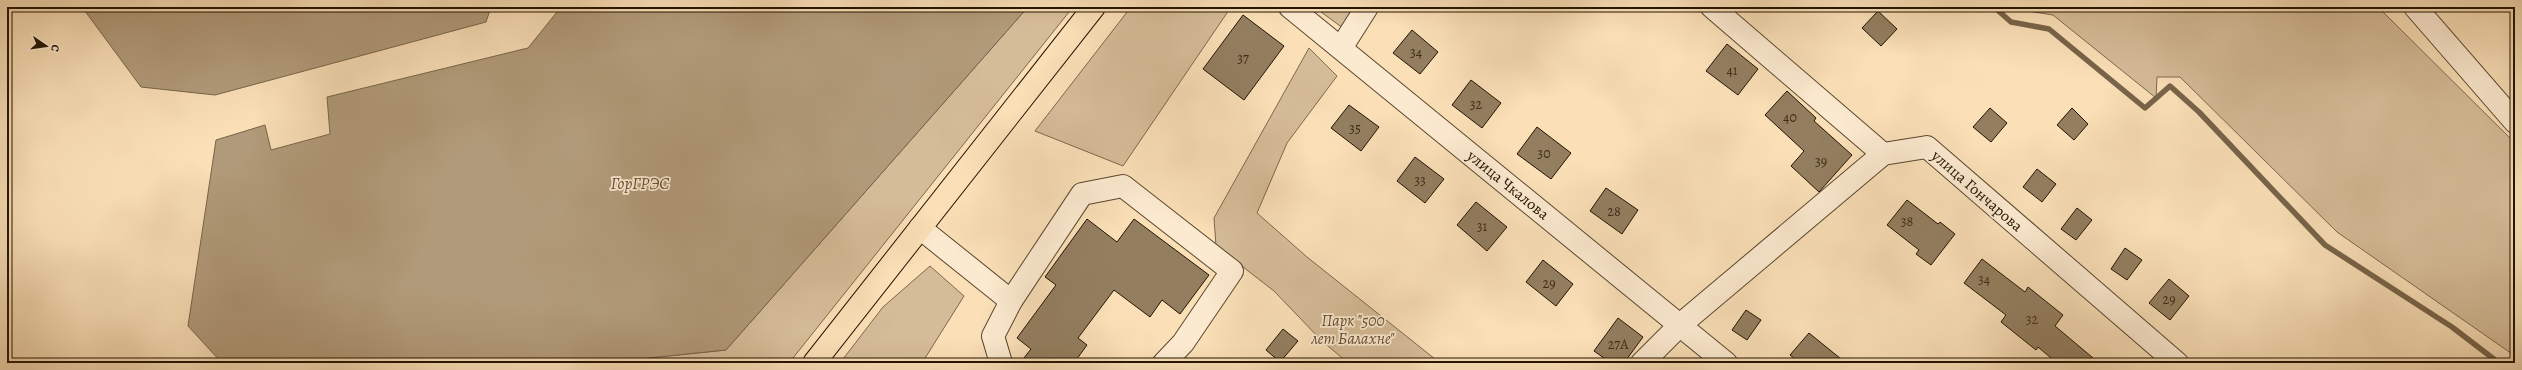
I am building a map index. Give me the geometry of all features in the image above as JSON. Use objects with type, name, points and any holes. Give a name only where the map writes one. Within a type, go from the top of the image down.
[{"type":"main road","points":[[814,363],[1094,7]]},
{"type":"street","name":"улица Чкалова","points":[[1290,7],[1726,363]]},
{"type":"street","points":[[1341,48],[1367,7]]},
{"type":"street","points":[[1642,363],[1680,325],[1883,154],[1712,7]]},
{"type":"street","points":[[2415,7],[2515,122]]},
{"type":"street","name":"улица Гончарова","points":[[1883,154],[1927,147],[2177,363]]},
{"type":"street","points":[[1001,363],[993,336],[1011,301],[1082,194],[1123,186],[1232,271],[1183,343],[1164,363]]},
{"type":"street","points":[[920,228],[1011,301]]},
{"type":"green space","points":[[1028,7],[1073,7],[789,363],[600,363],[726,350]]},
{"type":"green space","points":[[1131,7],[1231,7],[1123,166],[1035,131]]},
{"type":"green space","points":[[1323,7],[1357,7],[1343,28],[1321,12]]},
{"type":"green space","points":[[2017,7],[2378,7],[2515,143],[2515,356],[2337,232],[2180,77],[2157,77],[2156,98],[2053,15],[2021,10]]},
{"type":"green space","name":"Парк \"500 лет Балахне\"","points":[[1309,48],[1337,76],[1287,143],[1257,213],[1307,257],[1440,363],[1348,363],[1321,340],[1274,291],[1216,246],[1214,218]]},
{"type":"green space","points":[[930,266],[964,296],[922,363],[840,363],[883,307]]},
{"type":"water","points":[[82,7],[491,7],[486,22],[215,95],[141,87]]},
{"type":"water","name":"ГорГРЭС","points":[[561,7],[1028,7],[726,350],[600,363],[222,363],[188,326],[216,140],[265,125],[271,150],[330,134],[327,97],[528,48]]},
{"type":"building","points":[[1878,11],[1897,29],[1881,46],[1862,28]]},
{"type":"building","points":[[1243,15],[1284,46],[1244,100],[1203,69]]},
{"type":"building","points":[[1412,30],[1438,52],[1420,74],[1393,53]]},
{"type":"building","points":[[1727,44],[1758,69],[1738,95],[1706,71]]},
{"type":"building","points":[[1471,80],[1501,103],[1482,128],[1452,105]]},
{"type":"building","points":[[1787,91],[1816,118],[1814,121],[1852,155],[1819,192],[1791,166],[1804,151],[1765,115]]},
{"type":"building","points":[[1349,105],[1379,127],[1361,151],[1331,128]]},
{"type":"building","points":[[1990,108],[2007,123],[1991,142],[1973,127]]},
{"type":"building","points":[[2072,108],[2088,124],[2074,140],[2057,125]]},
{"type":"building","points":[[1537,127],[1571,153],[1551,179],[1517,154]]},
{"type":"building","points":[[1415,157],[1444,179],[1425,203],[1397,181]]},
{"type":"building","points":[[2037,169],[2056,184],[2042,202],[2023,187]]},
{"type":"building","points":[[1606,188],[1638,210],[1622,234],[1590,211]]},
{"type":"building","points":[[1907,200],[1938,224],[1940,222],[1955,234],[1931,265],[1916,254],[1919,250],[1887,225]]},
{"type":"building","points":[[1476,202],[1507,227],[1487,251],[1457,225]]},
{"type":"building","points":[[2077,208],[2092,220],[2076,240],[2061,229]]},
{"type":"building","points":[[1087,219],[1117,242],[1134,219],[1209,275],[1180,314],[1162,300],[1150,317],[1114,290],[1078,338],[1087,345],[1074,363],[1020,363],[1031,349],[1017,338],[1056,285],[1045,277]]},
{"type":"building","points":[[2125,248],[2142,260],[2127,280],[2111,269]]},
{"type":"building","points":[[1982,259],[2025,292],[2028,287],[2063,315],[2055,326],[2099,363],[2057,363],[2038,347],[2036,350],[2001,322],[2006,315],[1964,283]]},
{"type":"building","points":[[1543,260],[1573,284],[1556,306],[1526,282]]},
{"type":"building","points":[[2169,279],[2189,296],[2170,320],[2149,303]]},
{"type":"building","points":[[1746,310],[1761,320],[1747,340],[1732,330]]},
{"type":"building","points":[[1618,318],[1643,337],[1624,363],[1611,363],[1594,351]]},
{"type":"building","points":[[1283,329],[1298,341],[1280,362],[1266,350]]},
{"type":"building","points":[[1809,333],[1846,363],[1800,363],[1790,355]]},
{"type":"waterway","points":[[1994,7],[2011,22],[2049,29],[2145,108],[2170,86],[2199,112],[2325,245],[2452,327],[2499,363]]}]
